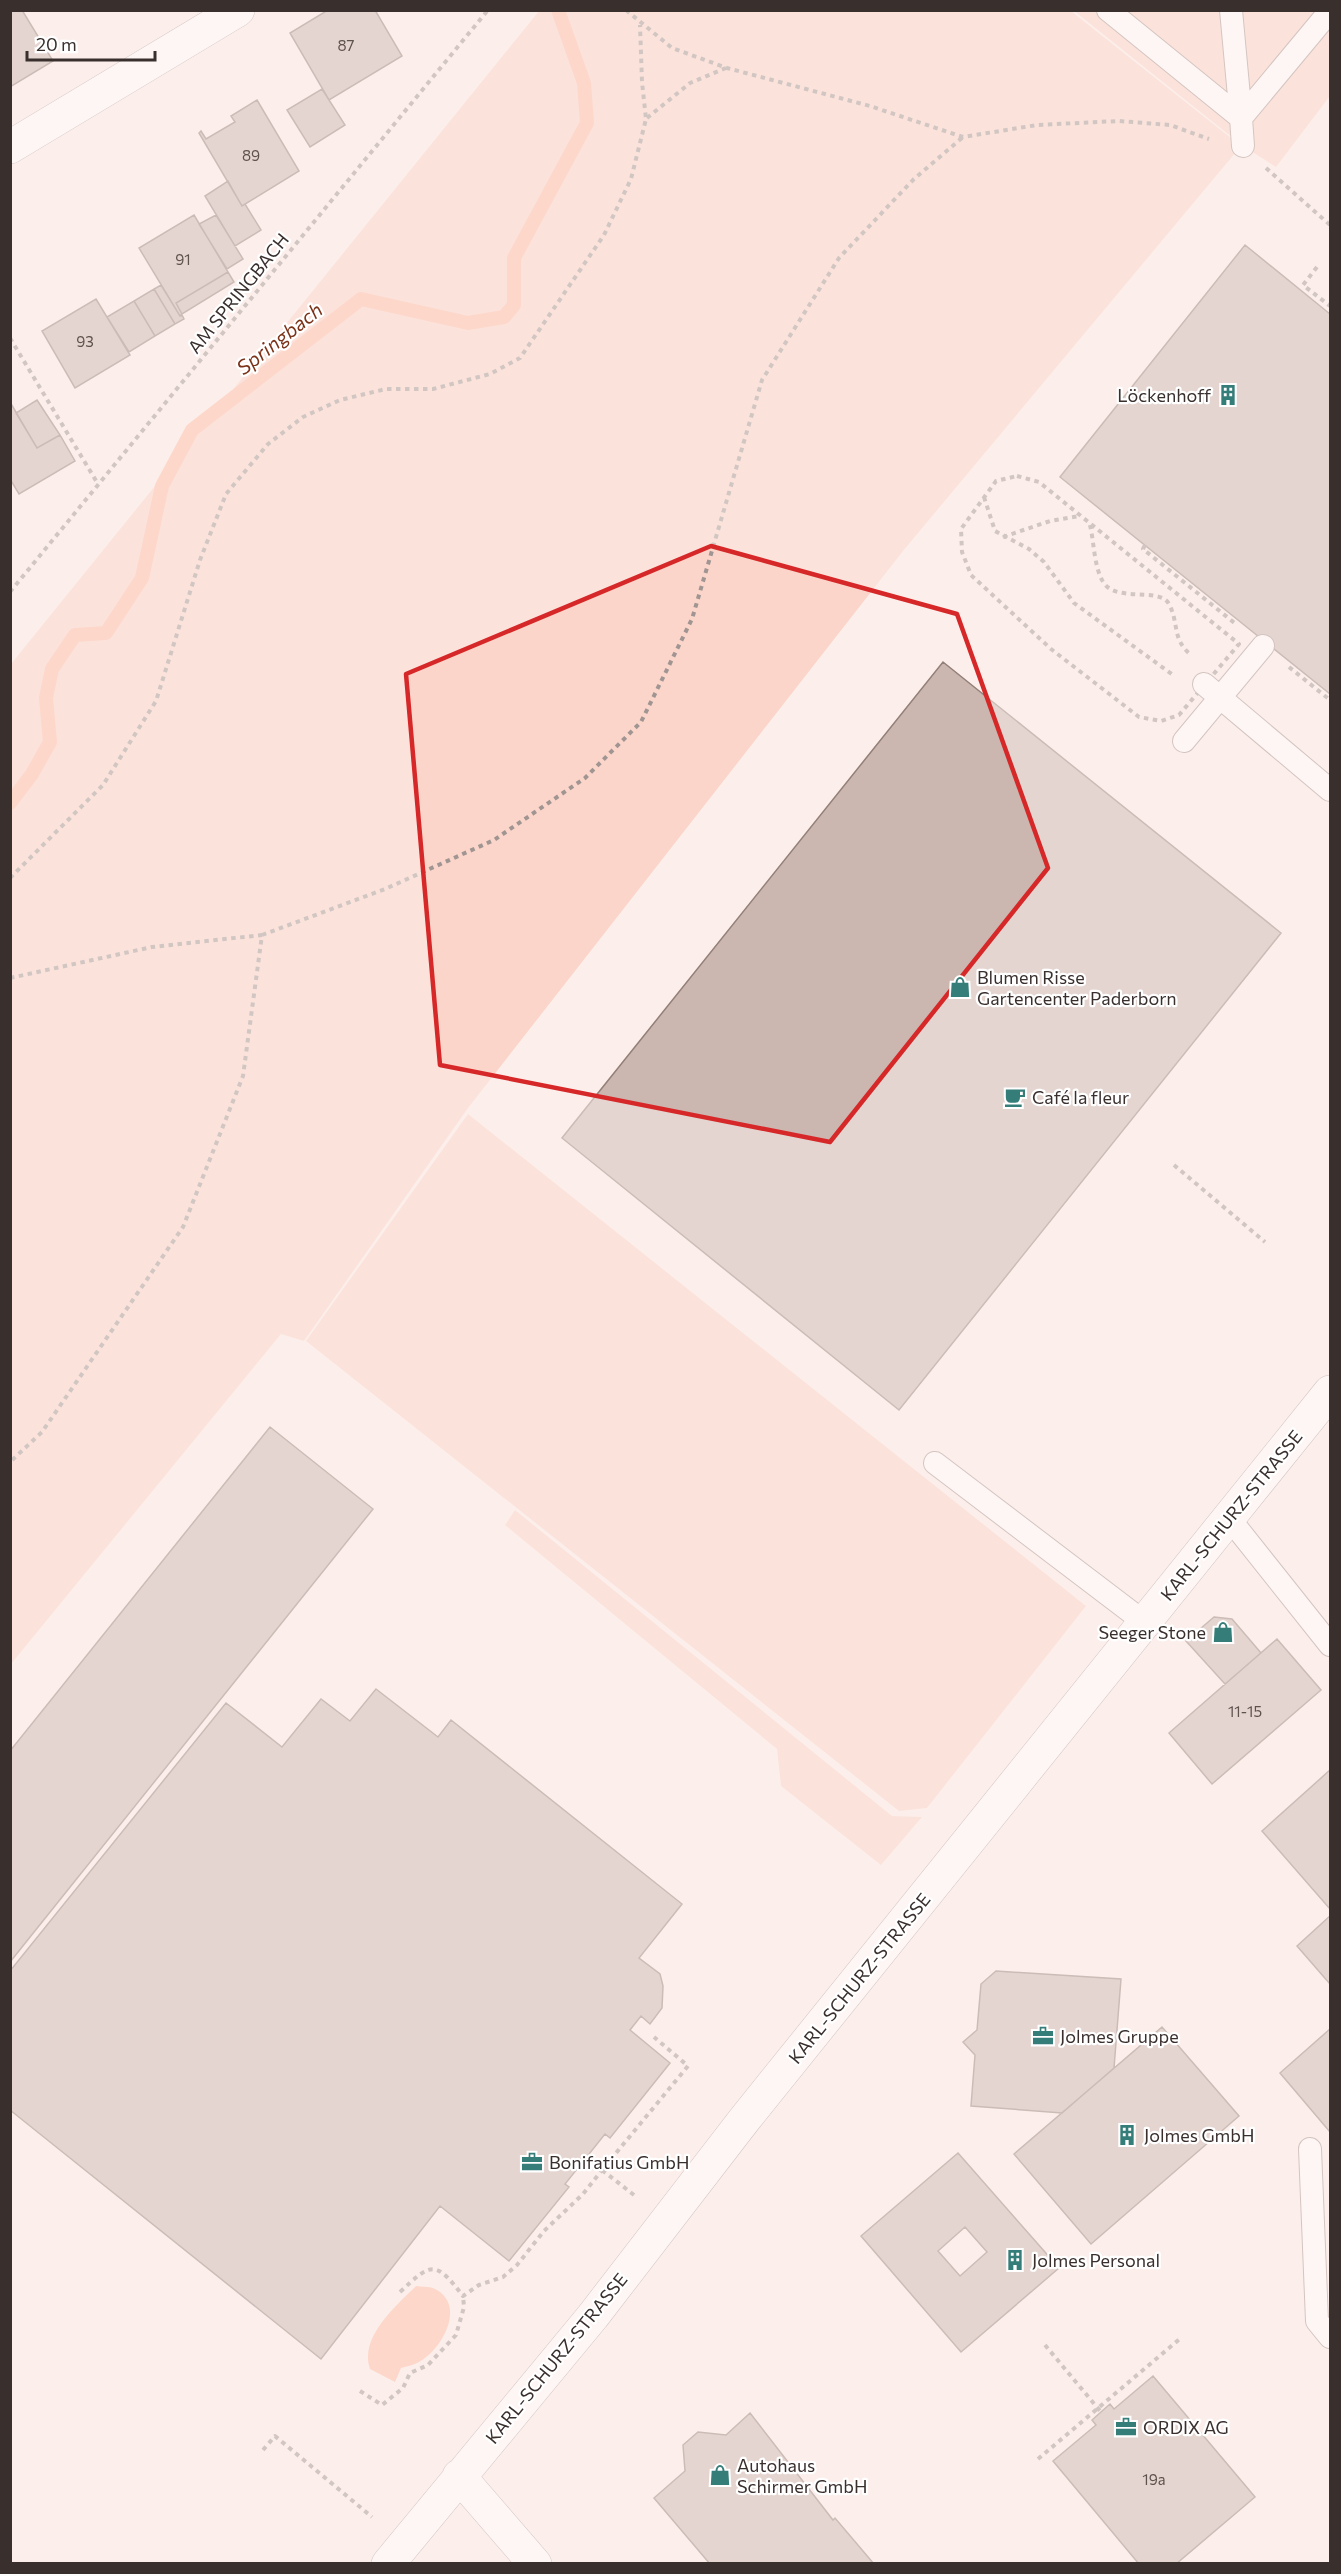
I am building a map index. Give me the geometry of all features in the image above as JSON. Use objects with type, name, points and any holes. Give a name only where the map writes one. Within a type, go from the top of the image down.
[{"type":"street","points":[[10,147],[238,10]]},
{"type":"street","name":"KARL-SCHURZ-STRASSE","points":[[388,2564],[593,2316],[744,2120],[1330,1392]]},
{"type":"street","points":[[459,2476],[535,2564]]},
{"type":"lane","points":[[1108,10],[1241,118]]},
{"type":"lane","points":[[1231,10],[1243,146]]},
{"type":"lane","points":[[1241,118],[1330,11]]},
{"type":"lane","points":[[1184,741],[1202,683],[1263,646]]},
{"type":"lane","points":[[1202,683],[1330,790]]},
{"type":"lane","points":[[935,1463],[1144,1622]]},
{"type":"lane","points":[[1229,1518],[1330,1646]]},
{"type":"lane","points":[[1310,2149],[1317,2321],[1330,2337]]},
{"type":"path","name":"AM SPRINGBACH","points":[[10,592],[488,10]]},
{"type":"path","points":[[626,10],[640,25],[672,48],[727,68],[870,106],[963,136],[1037,125],[1119,121],[1170,124],[1214,141]]},
{"type":"path","points":[[10,878],[103,785],[156,701],[200,560],[226,494],[268,444],[303,417],[340,400],[386,389],[433,389],[490,374],[520,357],[604,235],[632,179],[646,119],[640,25]]},
{"type":"path","points":[[646,119],[690,83],[727,68]]},
{"type":"path","points":[[10,978],[152,947],[262,935],[385,889],[494,840],[585,778],[640,722],[692,619],[762,380],[839,258],[914,179],[963,136]]},
{"type":"path","points":[[1263,166],[1330,225]]},
{"type":"path","points":[[1317,267],[1303,285],[1330,306]]},
{"type":"path","points":[[10,338],[98,485]]},
{"type":"path","points":[[1017,476],[1039,482],[1239,644],[1202,683],[1179,715],[1161,721],[1139,717],[1051,649],[971,575],[962,552],[961,529],[984,497],[996,481],[1017,476]]},
{"type":"path","points":[[984,497],[995,531],[1002,537],[1029,549],[1044,562],[1074,603],[1202,683]]},
{"type":"path","points":[[1002,537],[1050,521],[1079,516]]},
{"type":"path","points":[[1090,525],[1102,581],[1114,591],[1161,597],[1169,603],[1180,646],[1198,660]]},
{"type":"path","points":[[10,1462],[42,1432],[183,1227],[243,1076],[262,935]]},
{"type":"path","points":[[1174,1165],[1265,1242]]},
{"type":"path","points":[[463,2296],[479,2284],[503,2277],[517,2265],[544,2231],[583,2194],[688,2066],[654,2037]]},
{"type":"path","points":[[602,2170],[634,2195]]},
{"type":"path","points":[[360,2391],[382,2405],[403,2388],[410,2373],[428,2365],[456,2335],[464,2307],[463,2296],[450,2279],[435,2268],[424,2269],[400,2292]]},
{"type":"path","points":[[1038,2459],[1100,2410],[1182,2337]]},
{"type":"path","points":[[1045,2345],[1100,2410]]},
{"type":"path","points":[[263,2450],[275,2436],[372,2517]]},
{"type":"highlighted area","points":[[711,546],[957,614],[1048,868],[830,1142],[440,1065],[406,674]]},
{"type":"shaded area","points":[[539,11],[1071,11],[1241,146],[903,551],[468,1108],[304,1341],[281,1334],[11,1664],[11,664]]},
{"type":"shaded area","points":[[1074,11],[1330,11],[1330,96],[1276,167],[1243,146]]},
{"type":"shaded area","points":[[468,1114],[1086,1606],[927,1808],[899,1811],[306,1341]]},
{"type":"shaded area","points":[[515,1510],[892,1816],[922,1817],[881,1865],[781,1786],[777,1749],[505,1525]]},
{"type":"shaded area","points":[[416,2286],[433,2288],[444,2296],[449,2305],[448,2327],[436,2348],[419,2362],[401,2368],[395,2382],[370,2369],[368,2357],[370,2345],[381,2323]]},
{"type":"building","points":[[10,10],[22,10],[53,61],[10,87]]},
{"type":"building","points":[[328,10],[375,10],[402,56],[329,100],[290,33]]},
{"type":"building","points":[[322,89],[345,125],[310,147],[287,110]]},
{"type":"building","points":[[257,100],[299,171],[242,206],[199,133],[201,131],[206,139],[235,122],[231,116]]},
{"type":"building","points":[[228,181],[242,206],[245,204],[261,230],[235,246],[205,196]]},
{"type":"building","points":[[194,215],[228,272],[176,303],[182,314],[180,316],[139,248]]},
{"type":"building","points":[[216,215],[243,259],[227,269],[199,224]]},
{"type":"building","name":"Löckenhoff","points":[[1245,245],[1330,314],[1330,694],[1060,477]]},
{"type":"building","points":[[228,272],[234,282],[182,314],[176,303]]},
{"type":"building","points":[[161,285],[184,319],[175,324],[154,289]]},
{"type":"building","points":[[154,289],[175,324],[155,336],[134,301]]},
{"type":"building","points":[[96,299],[130,355],[75,388],[42,331]]},
{"type":"building","points":[[134,301],[155,336],[129,352],[107,317]]},
{"type":"building","points":[[37,400],[60,435],[37,448],[16,413]]},
{"type":"building","points":[[10,402],[37,448],[60,435],[75,461],[19,494],[10,479]]},
{"type":"building","name":"Blumen Risse Gartencenter Paderborn","points":[[943,662],[1281,933],[899,1410],[562,1138]]},
{"type":"building","points":[[270,1427],[373,1509],[10,1962],[10,1751]]},
{"type":"building","points":[[1214,1617],[1232,1619],[1261,1653],[1225,1684],[1186,1641]]},
{"type":"building","points":[[1277,1639],[1321,1690],[1212,1784],[1169,1733]]},
{"type":"building","points":[[376,1689],[438,1737],[451,1720],[682,1904],[639,1958],[660,1974],[663,1986],[662,2008],[650,2024],[641,2016],[630,2030],[670,2063],[610,2138],[605,2134],[565,2184],[569,2187],[509,2261],[440,2206],[321,2359],[10,2110],[10,1971],[226,1703],[282,1747],[321,1699],[350,1721]]},
{"type":"building","points":[[1330,1770],[1330,1909],[1262,1831]]},
{"type":"building","points":[[1330,1916],[1330,1984],[1297,1946]]},
{"type":"building","name":"Jolmes Gruppe","points":[[996,1971],[1121,1979],[1114,2068],[1062,2113],[971,2106],[975,2055],[963,2042],[977,2030],[981,1984]]},
{"type":"building","name":"Jolmes GmbH","points":[[1162,2027],[1239,2116],[1091,2244],[1014,2154]]},
{"type":"building","points":[[1330,2029],[1330,2132],[1280,2073]]},
{"type":"building","name":"Jolmes Personal","points":[[958,2153],[1059,2268],[961,2352],[861,2236]],"holes":[[[965,2227],[987,2252],[960,2276],[938,2251]]]},
{"type":"building","points":[[1153,2376],[1255,2497],[1176,2564],[1139,2564],[1053,2461],[1096,2425],[1092,2420],[1110,2404],[1114,2409]]},
{"type":"building","points":[[750,2413],[833,2520],[835,2518],[874,2564],[710,2564],[654,2498],[685,2471],[683,2445],[698,2432],[726,2435]]},
{"type":"waterway","name":"Springbach","points":[[10,803],[32,774],[50,742],[46,698],[52,669],[75,635],[106,633],[142,578],[162,486],[192,430],[361,299],[468,323],[504,317],[514,305],[514,258],[587,123],[584,83],[558,10]]},
{"type":"place","name":"Löckenhoff","points":[[1228,395]]},
{"type":"place","name":"Blumen Risse Gartencenter Paderborn","points":[[960,987]]},
{"type":"place","name":"Café la fleur","points":[[1015,1097]]},
{"type":"place","name":"Seeger Stone","points":[[1223,1632]]},
{"type":"place","name":"Jolmes Gruppe","points":[[1043,2036]]},
{"type":"place","name":"Jolmes GmbH","points":[[1127,2135]]},
{"type":"place","name":"Bonifatius GmbH","points":[[532,2162]]},
{"type":"place","name":"Jolmes Personal","points":[[1015,2260]]},
{"type":"place","name":"ORDIX AG","points":[[1126,2427]]},
{"type":"place","name":"Autohaus Schirmer GmbH","points":[[720,2475]]}]
